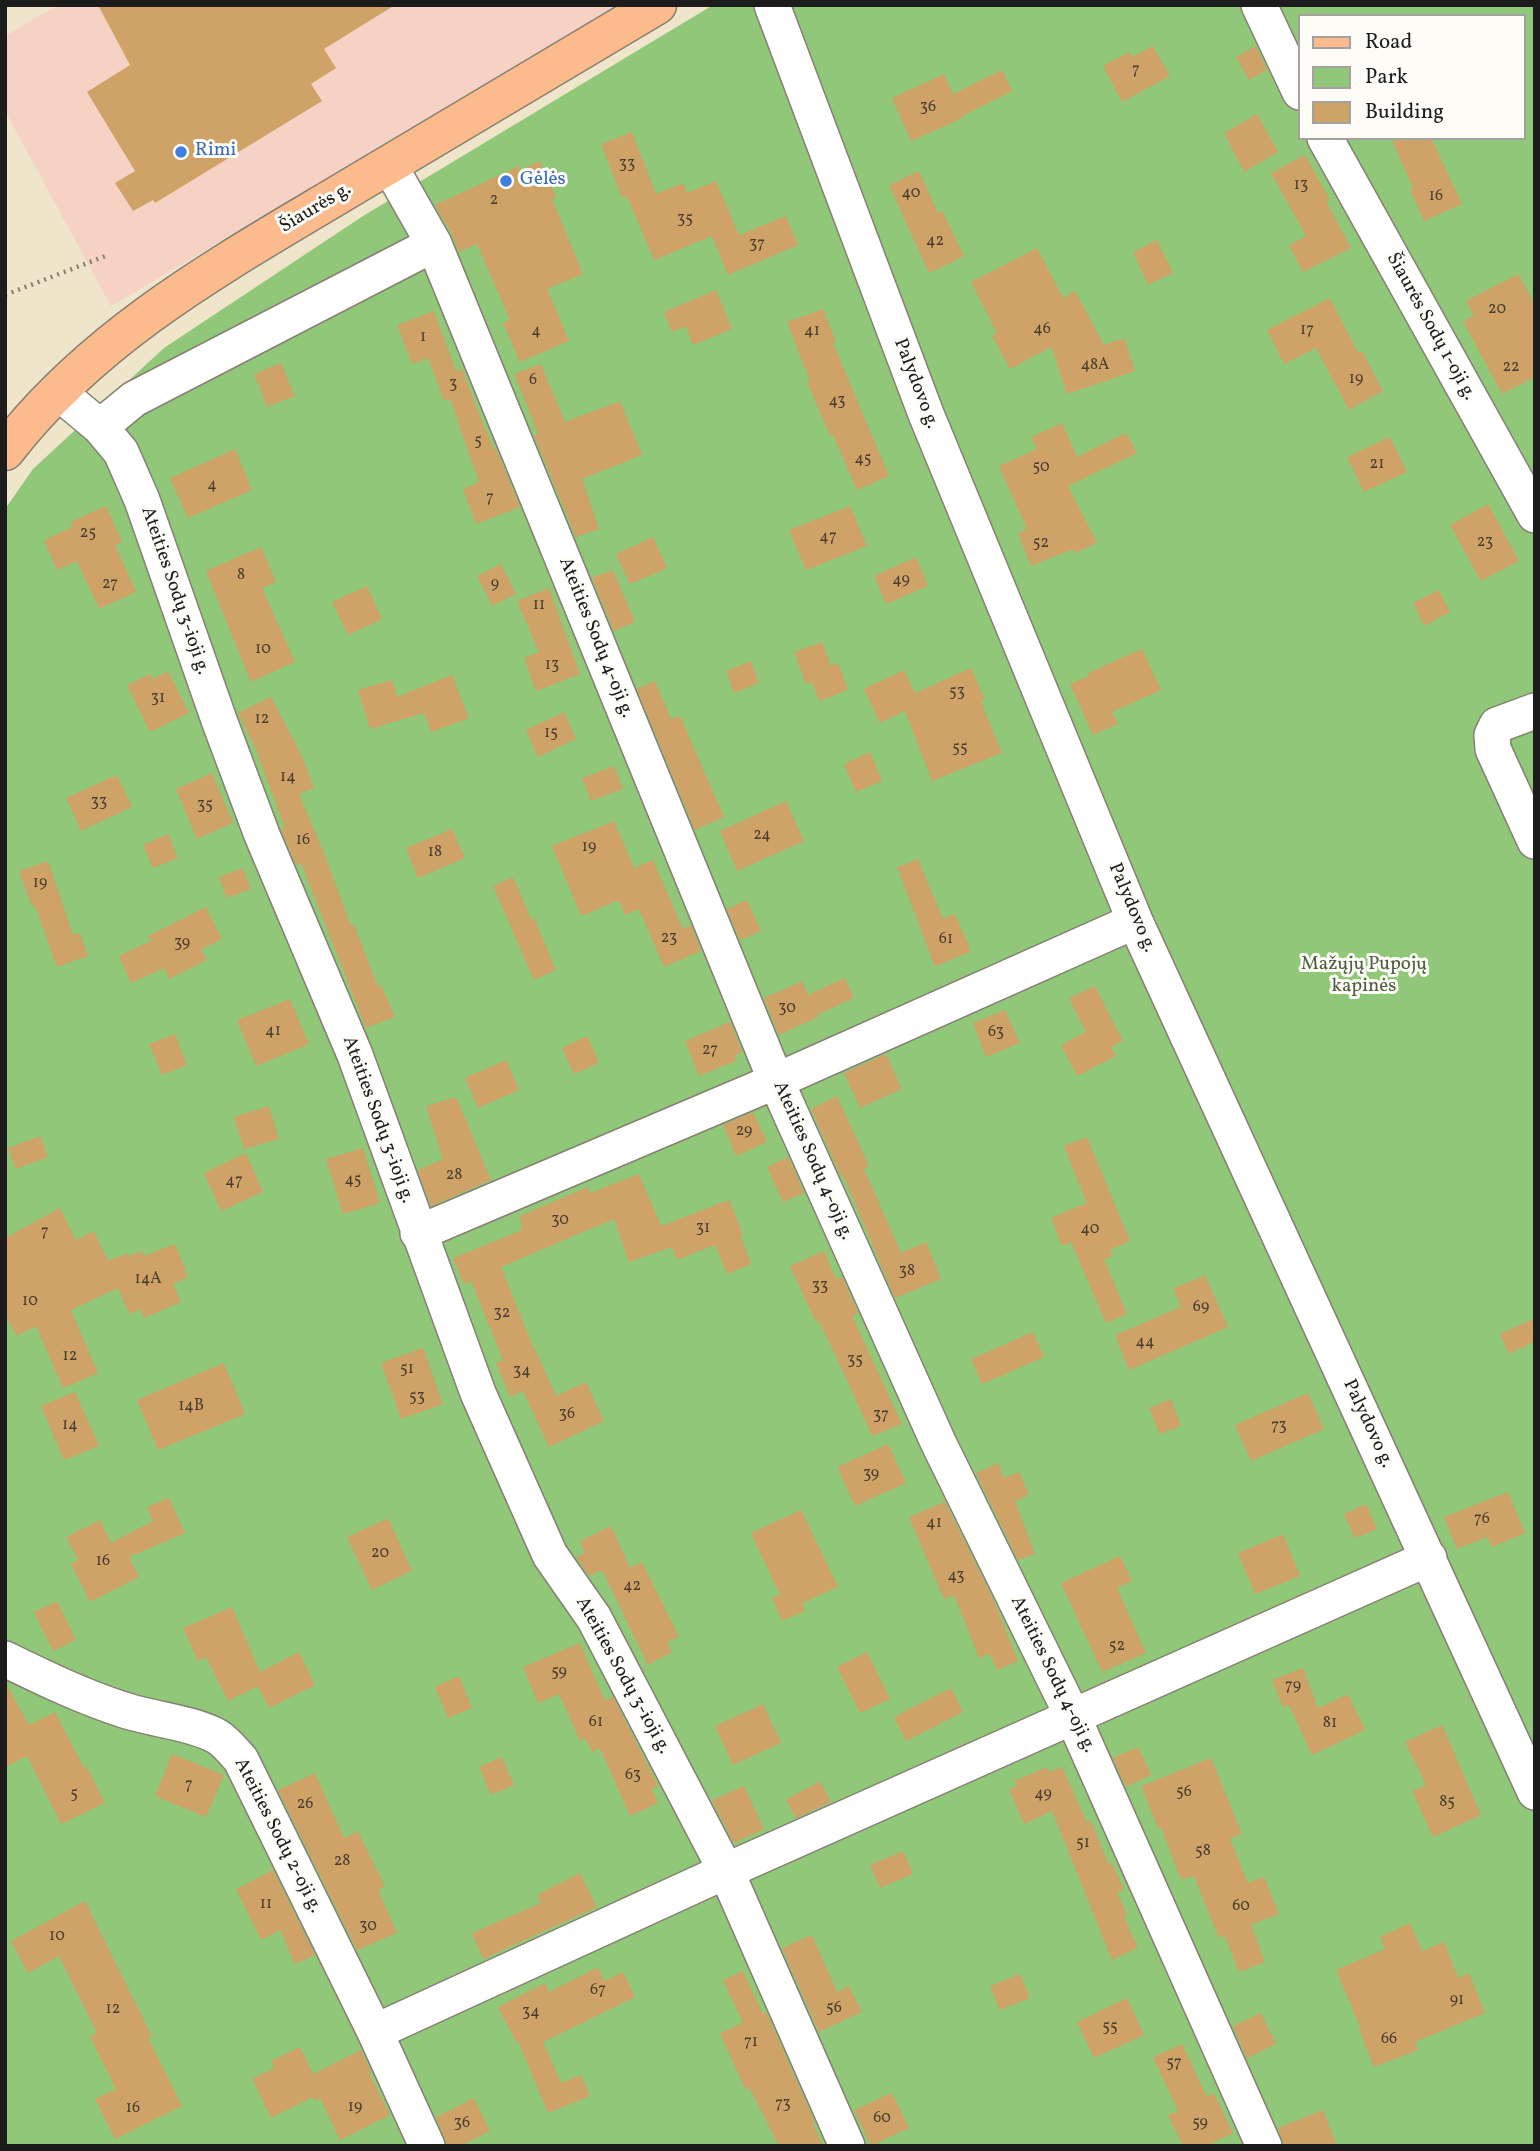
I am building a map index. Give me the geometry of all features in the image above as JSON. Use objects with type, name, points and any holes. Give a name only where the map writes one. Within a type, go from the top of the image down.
[{"type":"main road","name":"Šiaurės g.","points":[[5,451],[58,392],[107,345],[166,301],[657,5]]},
{"type":"street","name":"Palydovo g.","points":[[772,5],[926,414],[1135,921],[1535,1792]]},
{"type":"street","points":[[1259,5],[1298,88]]},
{"type":"street","name":"Šiaurės Sodų 1-oji g.","points":[[1326,140],[1535,515]]},
{"type":"street","name":"Ateities Sodų 4-oji g.","points":[[389,165],[434,244],[776,1081],[938,1442],[1073,1717],[1264,2146]]},
{"type":"street","points":[[100,427],[117,410],[134,399],[434,244]]},
{"type":"street","name":"Ateities Sodų 3-ioji g.","points":[[58,392],[100,427],[121,452],[139,491],[262,835],[355,1055],[478,1393],[550,1555],[594,1618],[726,1871],[846,2146]]},
{"type":"street","points":[[1535,711],[1497,725],[1492,735],[1493,749],[1535,841]]},
{"type":"street","points":[[418,1233],[776,1081],[1135,921]]},
{"type":"street","points":[[375,2032],[726,1871],[1429,1558]]},
{"type":"street","name":"Ateities Sodų 2-oji g.","points":[[5,1659],[57,1685],[125,1710],[206,1732],[228,1745],[241,1760],[428,2146]]},
{"type":"path","points":[[5,295],[108,255]]},
{"type":"shaded area","points":[[58,5],[622,5],[111,306],[5,111],[5,36]]},
{"type":"green space","name":"Mažųjų Pupojų kapinės","points":[[713,5],[1535,5],[1535,2146],[5,2146],[5,509],[33,469],[164,348],[363,216]]},
{"type":"building","name":"Rimi","points":[[98,5],[395,5],[324,49],[336,68],[311,84],[322,101],[155,203],[153,200],[133,211],[115,183],[135,171],[87,92],[130,65]]},
{"type":"building","points":[[1153,46],[1170,76],[1122,102],[1103,66],[1129,52],[1132,57]]},
{"type":"building","points":[[1256,46],[1267,70],[1249,80],[1236,57]]},
{"type":"building","points":[[1002,70],[1012,91],[962,116],[963,118],[911,141],[892,98],[944,74],[953,94]]},
{"type":"building","points":[[1257,114],[1278,152],[1244,172],[1224,133]]},
{"type":"building","points":[[632,132],[656,194],[683,183],[687,193],[716,181],[739,235],[786,216],[798,245],[728,275],[712,236],[654,260],[627,196],[622,198],[601,144]]},
{"type":"building","points":[[1392,140],[1432,140],[1462,204],[1424,221],[1410,190],[1413,188]]},
{"type":"building","points":[[1305,155],[1330,200],[1326,201],[1351,248],[1303,272],[1289,245],[1306,236],[1271,173]]},
{"type":"building","points":[[540,161],[556,197],[552,199],[583,274],[547,289],[569,341],[520,362],[503,323],[510,320],[477,244],[459,252],[435,205],[519,166],[521,170]]},
{"type":"building","points":[[919,171],[938,213],[942,211],[964,256],[929,273],[889,185]]},
{"type":"building","points":[[1157,240],[1173,273],[1148,285],[1133,252]]},
{"type":"building","points":[[1037,248],[1063,298],[1075,291],[1104,345],[1124,338],[1135,371],[1067,394],[1051,347],[1010,369],[992,336],[997,333],[971,282]]},
{"type":"building","points":[[1518,274],[1535,304],[1535,377],[1502,394],[1463,321],[1474,316],[1466,301]]},
{"type":"building","points":[[716,290],[732,329],[693,345],[686,326],[672,332],[664,312]]},
{"type":"building","points":[[1330,298],[1358,353],[1362,351],[1383,391],[1349,410],[1316,348],[1284,364],[1267,330]]},
{"type":"building","points":[[823,309],[836,342],[833,343],[889,476],[857,490],[807,382],[810,381],[787,322]]},
{"type":"building","points":[[434,311],[456,371],[462,369],[484,427],[520,507],[476,524],[463,489],[479,482],[450,399],[444,401],[428,358],[412,364],[397,325]]},
{"type":"building","points":[[281,363],[295,396],[267,407],[254,374]]},
{"type":"building","points":[[541,364],[565,422],[620,401],[642,455],[582,479],[599,529],[576,537],[534,435],[538,433],[514,374]]},
{"type":"building","points":[[1062,423],[1077,457],[1126,433],[1137,453],[1068,486],[1097,543],[1075,553],[1073,549],[1031,566],[1018,533],[1027,529],[999,466],[1037,449],[1031,437]]},
{"type":"building","points":[[1390,437],[1407,472],[1364,492],[1347,457]]},
{"type":"building","points":[[235,449],[252,490],[188,518],[170,478]]},
{"type":"building","points":[[1488,504],[1519,561],[1481,581],[1450,525]]},
{"type":"building","points":[[106,506],[122,542],[115,545],[136,592],[99,609],[77,561],[57,570],[44,540],[73,527],[70,522]]},
{"type":"building","points":[[850,506],[867,546],[806,570],[789,530]]},
{"type":"building","points":[[653,537],[667,568],[630,584],[616,554]]},
{"type":"building","points":[[261,547],[276,582],[262,588],[295,662],[251,682],[206,571]]},
{"type":"building","points":[[916,557],[928,586],[886,604],[874,576]]},
{"type":"building","points":[[501,564],[516,594],[492,606],[477,576]]},
{"type":"building","points":[[613,570],[635,622],[614,631],[592,578]]},
{"type":"building","points":[[367,586],[382,619],[348,635],[332,602]]},
{"type":"building","points":[[549,588],[580,674],[536,691],[524,658],[539,652],[517,601]]},
{"type":"building","points":[[1439,590],[1450,612],[1424,626],[1413,603]]},
{"type":"building","points":[[822,642],[831,666],[838,663],[848,690],[819,701],[812,682],[806,684],[794,652]]},
{"type":"building","points":[[1142,649],[1161,690],[1112,712],[1118,724],[1093,735],[1070,684]]},
{"type":"building","points":[[751,661],[759,683],[734,693],[726,671]]},
{"type":"building","points":[[971,668],[985,700],[981,702],[1002,753],[932,781],[905,711],[880,723],[864,689],[904,670],[915,693]]},
{"type":"building","points":[[168,671],[189,713],[150,732],[127,685],[150,674],[153,679]]},
{"type":"building","points":[[452,675],[469,718],[431,732],[424,713],[370,729],[358,690],[392,680],[397,697]]},
{"type":"building","points":[[655,681],[671,719],[680,716],[724,817],[695,830],[637,689]]},
{"type":"building","points":[[271,697],[302,756],[314,788],[299,794],[351,926],[354,925],[378,987],[381,985],[395,1017],[366,1028],[301,863],[296,865],[281,829],[285,828],[255,747],[238,713]]},
{"type":"building","points":[[564,712],[576,739],[538,757],[526,730]]},
{"type":"building","points":[[870,752],[882,781],[856,792],[844,764]]},
{"type":"building","points":[[614,766],[623,789],[591,801],[582,778]]},
{"type":"building","points":[[212,773],[233,823],[197,839],[176,789]]},
{"type":"building","points":[[117,775],[132,807],[81,831],[66,798]]},
{"type":"building","points":[[786,801],[804,841],[737,871],[720,831]]},
{"type":"building","points":[[614,821],[634,868],[653,860],[683,929],[691,925],[701,951],[664,967],[639,909],[625,915],[619,900],[581,916],[552,846]]},
{"type":"building","points":[[452,829],[465,858],[418,878],[406,848]]},
{"type":"building","points":[[168,834],[178,858],[153,868],[143,845]]},
{"type":"building","points":[[918,859],[943,919],[955,914],[971,951],[935,967],[897,867]]},
{"type":"building","points":[[48,861],[73,935],[80,933],[88,956],[57,967],[19,871]]},
{"type":"building","points":[[243,868],[251,889],[227,898],[219,877]]},
{"type":"building","points":[[513,877],[556,970],[534,980],[493,886]]},
{"type":"building","points":[[747,900],[761,931],[740,940],[727,909]]},
{"type":"building","points":[[206,907],[222,939],[201,949],[207,960],[169,979],[164,968],[131,983],[119,956],[151,941],[148,936]]},
{"type":"building","points":[[845,978],[854,998],[779,1035],[764,998],[802,981],[808,995]]},
{"type":"building","points":[[1095,986],[1123,1041],[1111,1047],[1116,1056],[1077,1076],[1061,1045],[1086,1032],[1069,998]]},
{"type":"building","points":[[290,999],[309,1044],[256,1066],[237,1020]]},
{"type":"building","points":[[1005,1010],[1020,1043],[986,1057],[973,1023]]},
{"type":"building","points":[[730,1022],[742,1052],[734,1056],[736,1061],[699,1076],[685,1041]]},
{"type":"building","points":[[175,1034],[187,1065],[162,1075],[149,1044]]},
{"type":"building","points":[[587,1036],[599,1063],[574,1074],[562,1048]]},
{"type":"building","points":[[886,1054],[902,1089],[860,1108],[844,1073]]},
{"type":"building","points":[[506,1060],[519,1090],[478,1108],[465,1078]]},
{"type":"building","points":[[837,1096],[869,1166],[864,1169],[901,1253],[926,1242],[941,1279],[895,1298],[843,1175],[841,1176],[811,1109]]},
{"type":"building","points":[[456,1097],[491,1180],[431,1206],[418,1170],[443,1159],[426,1106]]},
{"type":"building","points":[[269,1106],[279,1139],[244,1149],[234,1117]]},
{"type":"building","points":[[753,1112],[767,1142],[736,1156],[723,1125]]},
{"type":"building","points":[[40,1136],[48,1157],[16,1169],[8,1148]]},
{"type":"building","points":[[1087,1137],[1130,1241],[1110,1250],[1112,1256],[1104,1260],[1127,1314],[1106,1323],[1071,1242],[1062,1246],[1051,1218],[1087,1203],[1064,1146]]},
{"type":"building","points":[[363,1148],[380,1203],[343,1214],[326,1159]]},
{"type":"building","points":[[246,1153],[263,1192],[221,1211],[204,1173]]},
{"type":"building","points":[[788,1157],[804,1193],[783,1202],[767,1167]]},
{"type":"building","points":[[639,1174],[661,1226],[729,1200],[743,1234],[740,1235],[751,1264],[727,1274],[715,1245],[677,1260],[672,1247],[629,1262],[614,1219],[501,1267],[556,1396],[586,1382],[604,1421],[549,1447],[523,1391],[510,1397],[496,1363],[503,1360],[471,1281],[464,1284],[453,1258],[522,1230],[520,1216],[588,1187],[590,1193]]},
{"type":"building","points":[[60,1208],[76,1240],[94,1231],[108,1261],[142,1251],[144,1256],[175,1244],[188,1277],[173,1284],[181,1302],[144,1318],[140,1309],[129,1314],[118,1288],[71,1310],[98,1373],[63,1388],[36,1326],[16,1336],[5,1313],[5,1238]]},
{"type":"building","points":[[824,1251],[836,1279],[842,1277],[858,1313],[852,1316],[902,1424],[872,1436],[819,1321],[816,1322],[790,1266]]},
{"type":"building","points":[[1205,1275],[1228,1327],[1129,1370],[1115,1335],[1181,1307],[1173,1289]]},
{"type":"building","points":[[1535,1318],[1535,1341],[1509,1354],[1500,1334]]},
{"type":"building","points":[[1033,1332],[1044,1357],[982,1384],[971,1359]]},
{"type":"building","points":[[423,1348],[443,1404],[401,1419],[381,1363]]},
{"type":"building","points":[[224,1363],[245,1414],[158,1450],[137,1400]]},
{"type":"building","points":[[75,1392],[99,1446],[64,1460],[41,1406]]},
{"type":"building","points":[[1308,1393],[1324,1429],[1251,1461],[1235,1425]]},
{"type":"building","points":[[1171,1399],[1181,1426],[1160,1434],[1149,1408]]},
{"type":"building","points":[[888,1444],[906,1483],[855,1506],[837,1467]]},
{"type":"building","points":[[998,1463],[1004,1478],[1019,1472],[1029,1495],[1015,1501],[1035,1554],[1018,1560],[976,1473]]},
{"type":"building","points":[[1508,1492],[1525,1533],[1492,1547],[1487,1537],[1457,1549],[1444,1517]]},
{"type":"building","points":[[169,1498],[185,1533],[129,1557],[139,1577],[90,1602],[71,1564],[78,1560],[66,1537],[100,1520],[111,1543],[153,1521],[147,1507]]},
{"type":"building","points":[[945,1502],[994,1601],[1018,1661],[997,1670],[990,1654],[979,1658],[954,1595],[944,1599],[909,1517]]},
{"type":"building","points":[[1366,1504],[1377,1529],[1355,1538],[1344,1514]]},
{"type":"building","points":[[801,1510],[838,1587],[802,1603],[805,1611],[782,1621],[772,1598],[780,1595],[751,1533]]},
{"type":"building","points":[[388,1518],[412,1571],[372,1590],[347,1537]]},
{"type":"building","points":[[611,1526],[630,1568],[642,1562],[679,1637],[667,1642],[672,1652],[648,1665],[602,1570],[589,1576],[576,1557],[585,1553],[580,1541]]},
{"type":"building","points":[[1283,1534],[1300,1576],[1255,1594],[1238,1553]]},
{"type":"building","points":[[1120,1556],[1132,1581],[1117,1588],[1146,1653],[1102,1672],[1061,1583]]},
{"type":"building","points":[[57,1601],[76,1640],[53,1651],[34,1612]]},
{"type":"building","points":[[232,1607],[260,1672],[299,1652],[315,1685],[269,1708],[258,1686],[228,1701],[206,1657],[198,1661],[183,1628]]},
{"type":"building","points":[[580,1643],[605,1701],[613,1697],[658,1786],[652,1789],[658,1803],[630,1816],[600,1748],[592,1752],[585,1738],[580,1741],[559,1694],[538,1703],[523,1667]]},
{"type":"building","points":[[867,1652],[890,1699],[860,1713],[837,1667]]},
{"type":"building","points":[[1303,1668],[1318,1708],[1348,1694],[1365,1730],[1312,1755],[1289,1705],[1283,1707],[1272,1680]]},
{"type":"building","points":[[459,1676],[472,1708],[448,1718],[435,1687]]},
{"type":"building","points":[[5,1682],[29,1725],[55,1712],[105,1803],[61,1824],[27,1756],[5,1767]]},
{"type":"building","points":[[951,1688],[963,1712],[906,1741],[894,1717]]},
{"type":"building","points":[[763,1704],[781,1743],[733,1765],[715,1726]]},
{"type":"building","points":[[1442,1725],[1481,1815],[1433,1837],[1412,1791],[1426,1785],[1405,1742]]},
{"type":"building","points":[[1138,1747],[1151,1775],[1126,1787],[1113,1758]]},
{"type":"building","points":[[172,1754],[224,1775],[206,1817],[155,1796]]},
{"type":"building","points":[[502,1757],[514,1785],[491,1795],[479,1767]]},
{"type":"building","points":[[1211,1758],[1242,1834],[1230,1839],[1248,1883],[1264,1877],[1279,1914],[1251,1925],[1265,1962],[1239,1972],[1225,1936],[1219,1938],[1194,1876],[1181,1880],[1161,1827],[1158,1828],[1141,1786]]},
{"type":"building","points":[[1047,1767],[1049,1772],[1062,1767],[1087,1823],[1091,1821],[1109,1865],[1112,1863],[1124,1889],[1117,1892],[1127,1915],[1124,1917],[1138,1948],[1112,1960],[1052,1811],[1024,1824],[1009,1790],[1017,1786],[1014,1781]]},
{"type":"building","points":[[315,1773],[344,1838],[358,1831],[385,1887],[378,1890],[397,1933],[357,1950],[278,1790]]},
{"type":"building","points":[[820,1781],[831,1802],[796,1818],[786,1800]]},
{"type":"building","points":[[744,1786],[764,1829],[734,1843],[712,1800]]},
{"type":"building","points":[[903,1851],[913,1874],[880,1888],[870,1865]]},
{"type":"building","points":[[273,1870],[315,1955],[295,1964],[280,1930],[261,1940],[236,1889]]},
{"type":"building","points":[[580,1873],[597,1907],[483,1959],[472,1933],[541,1903],[537,1895]]},
{"type":"building","points":[[85,1901],[152,2036],[148,2038],[182,2106],[115,2139],[95,2099],[116,2089],[90,2037],[97,2033],[59,1956],[28,1973],[11,1941]]},
{"type":"building","points":[[1410,1923],[1422,1951],[1444,1942],[1458,1978],[1469,1973],[1485,2013],[1415,2042],[1418,2050],[1374,2067],[1336,1970],[1385,1949],[1380,1937]]},
{"type":"building","points":[[812,1935],[837,1992],[849,1986],[862,2012],[819,2032],[782,1948]]},
{"type":"building","points":[[598,1967],[604,1981],[623,1972],[635,1997],[543,2042],[561,2083],[581,2075],[590,2096],[548,2113],[518,2041],[516,2042],[498,2007],[545,1983],[549,1992]]},
{"type":"building","points":[[743,1971],[763,2014],[766,2012],[823,2146],[779,2146],[749,2087],[745,2089],[720,2033],[743,2023],[723,1980]]},
{"type":"building","points":[[1020,1974],[1030,1998],[1000,2010],[990,1986]]},
{"type":"building","points":[[1127,1998],[1144,2035],[1094,2058],[1077,2022]]},
{"type":"building","points":[[1261,2013],[1276,2044],[1247,2058],[1233,2026]]},
{"type":"building","points":[[1182,2044],[1207,2097],[1214,2093],[1233,2133],[1206,2146],[1183,2146],[1168,2115],[1178,2111],[1153,2057]]},
{"type":"building","points":[[300,2047],[313,2074],[361,2050],[390,2115],[340,2140],[320,2098],[315,2101],[313,2097],[271,2118],[252,2079],[274,2068],[271,2061]]},
{"type":"building","points":[[892,2093],[909,2128],[871,2146],[854,2110]]},
{"type":"building","points":[[474,2098],[490,2131],[460,2146],[448,2146],[436,2117]]},
{"type":"building","points":[[1323,2110],[1337,2146],[1284,2146],[1278,2128]]},
{"type":"place","name":"Rimi","points":[[181,152]]},
{"type":"place","name":"Gėlės","points":[[506,181]]}]
